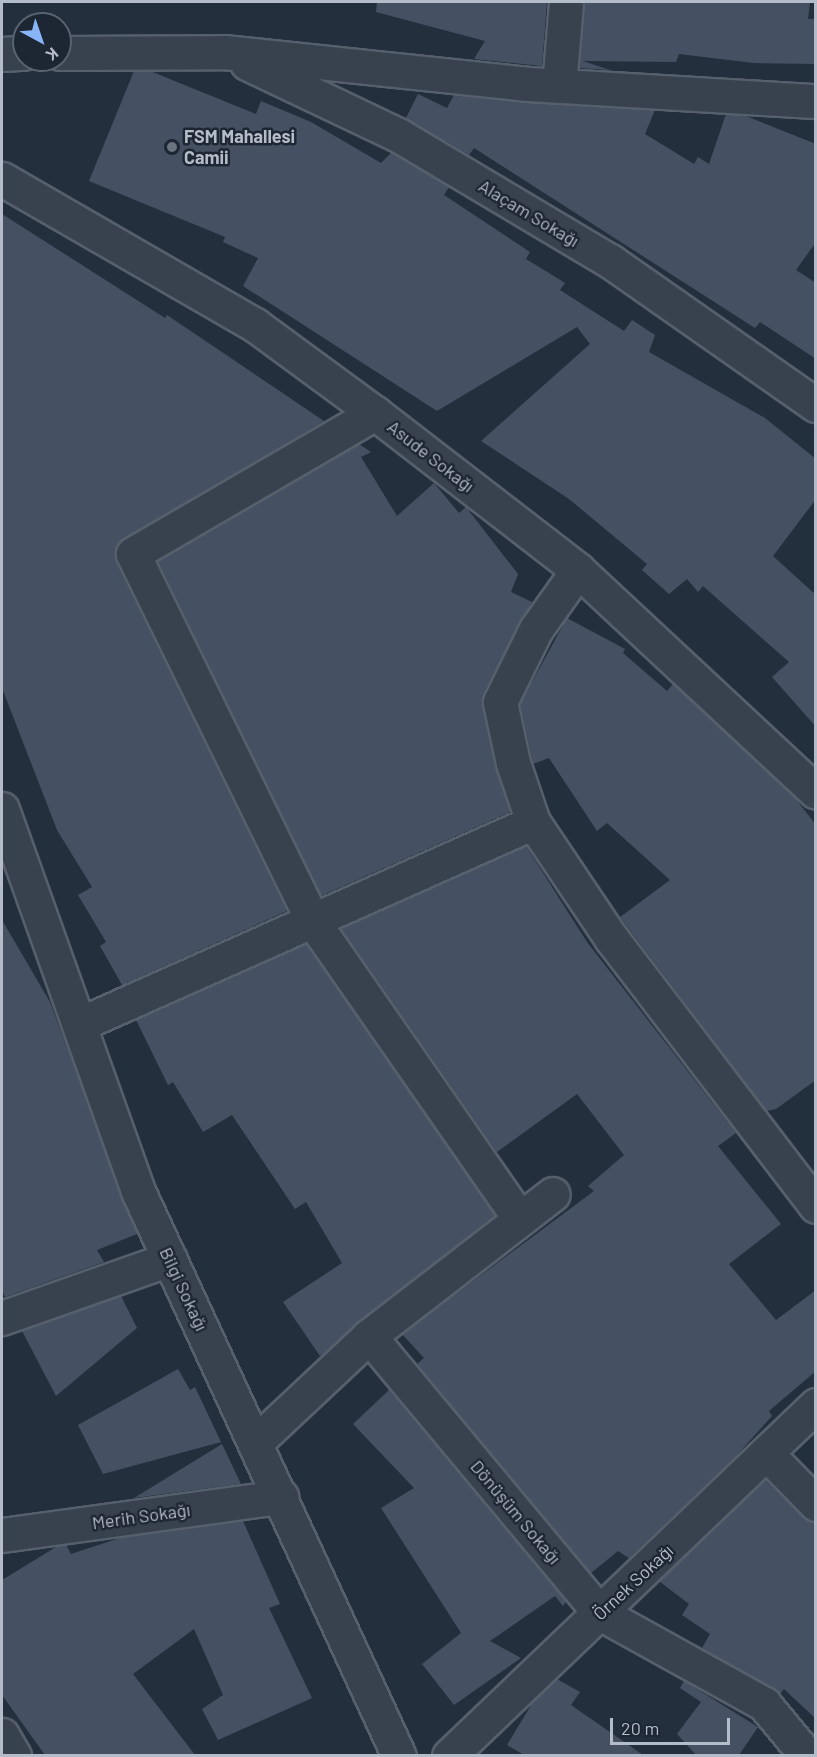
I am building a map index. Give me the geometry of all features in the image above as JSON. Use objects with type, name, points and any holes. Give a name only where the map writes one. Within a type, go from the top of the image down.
[{"type":"street","points":[[559,87],[566,2]]},
{"type":"street","points":[[72,53],[224,52],[559,87],[816,101]]},
{"type":"street","name":"Alaçam Sokağı","points":[[224,52],[400,136],[610,261],[816,405]]},
{"type":"street","name":"Asude Sokağı","points":[[2,179],[255,325],[375,413],[578,570],[816,792]]},
{"type":"street","points":[[375,413],[133,554],[312,920],[520,1219]]},
{"type":"street","points":[[578,570],[536,629],[500,702],[513,763],[533,822],[611,938],[816,1206]]},
{"type":"street","name":"Bilgi Sokağı","points":[[2,809],[138,1191],[399,1755]]},
{"type":"street","points":[[80,1024],[533,822]]},
{"type":"street","points":[[255,1443],[369,1336],[552,1194]]},
{"type":"street","points":[[2,1318],[170,1259]]},
{"type":"street","name":"Dönüşüm Sokağı","points":[[369,1336],[600,1613],[764,1704],[807,1755]]},
{"type":"street","name":"Örnek Sokağı","points":[[448,1755],[600,1613],[816,1405]]},
{"type":"street","points":[[767,1454],[816,1504]]},
{"type":"street","name":"Merih Sokağı","points":[[2,1535],[280,1497]]},
{"type":"street","points":[[2,1735],[14,1755]]},
{"type":"building","points":[[377,2],[547,2],[542,66],[474,59],[485,41],[376,12]]},
{"type":"building","points":[[584,2],[810,2],[808,19],[816,19],[816,64],[754,63],[679,54],[676,62],[583,61],[610,70],[579,68]]},
{"type":"building","points":[[134,71],[150,71],[256,114],[261,101],[311,122],[381,163],[391,153],[449,187],[444,195],[530,252],[526,259],[565,283],[560,290],[624,331],[632,320],[655,335],[649,352],[765,418],[816,459],[816,499],[773,556],[816,595],[816,727],[772,677],[789,662],[703,586],[698,592],[687,579],[669,594],[642,570],[647,564],[569,499],[481,441],[590,344],[577,327],[437,411],[243,286],[258,258],[223,242],[225,237],[89,181]]},
{"type":"building","points":[[418,94],[447,108],[454,95],[655,110],[645,134],[694,164],[698,157],[709,164],[726,114],[746,116],[816,144],[816,242],[796,270],[816,283],[816,359],[760,322],[755,328],[474,148],[469,155],[406,118]]},
{"type":"building","points":[[2,214],[165,318],[167,315],[324,421],[117,545],[116,562],[287,911],[122,985],[100,946],[106,942],[78,895],[92,887],[57,830],[2,688]]},
{"type":"building","points":[[359,444],[371,452],[361,457],[397,516],[434,483],[459,513],[466,507],[518,574],[511,592],[532,602],[483,694],[482,705],[510,812],[321,896],[158,561]]},
{"type":"building","points":[[567,618],[625,649],[623,653],[667,691],[673,684],[795,798],[816,825],[816,1080],[776,1109],[767,1111],[620,917],[670,880],[607,823],[597,831],[549,758],[533,764],[520,704]]},
{"type":"building","points":[[526,846],[587,942],[736,1133],[718,1146],[781,1224],[729,1264],[776,1320],[816,1290],[816,1371],[769,1411],[772,1416],[736,1456],[629,1558],[618,1551],[591,1573],[417,1364],[424,1358],[402,1334],[594,1191],[588,1186],[624,1155],[577,1094],[497,1152],[341,928]]},
{"type":"building","points":[[2,920],[50,1002],[137,1234],[97,1250],[104,1262],[5,1297],[2,1290]]},
{"type":"building","points":[[306,944],[495,1215],[320,1356],[283,1302],[342,1263],[306,1202],[295,1209],[232,1115],[203,1132],[173,1082],[168,1085],[136,1020]]},
{"type":"building","points":[[121,1296],[137,1328],[56,1396],[22,1331]]},
{"type":"building","points":[[178,1369],[190,1390],[195,1387],[221,1442],[103,1474],[78,1425]]},
{"type":"building","points":[[389,1390],[566,1602],[563,1606],[555,1596],[490,1641],[521,1658],[454,1705],[422,1664],[461,1633],[381,1508],[414,1488],[353,1424]]},
{"type":"building","points":[[222,1444],[241,1484],[134,1498]]},
{"type":"building","points":[[765,1480],[803,1517],[816,1522],[816,1719],[784,1689],[780,1694],[702,1648],[710,1634],[682,1615],[689,1604],[659,1581]]},
{"type":"building","points":[[243,1521],[280,1604],[269,1608],[312,1698],[218,1740],[202,1709],[223,1695],[194,1629],[133,1674],[195,1755],[45,1755],[2,1695],[2,1580],[56,1547],[66,1545],[71,1554],[120,1538]]},
{"type":"building","points":[[557,1679],[580,1692],[571,1705],[643,1755],[524,1755],[507,1745],[533,1702]]},
{"type":"building","points":[[684,1681],[758,1727],[739,1755],[696,1755],[677,1734],[701,1702],[680,1688]]},
{"type":"place","name":"FSM Mahallesi Camii","points":[[172,147]]}]
